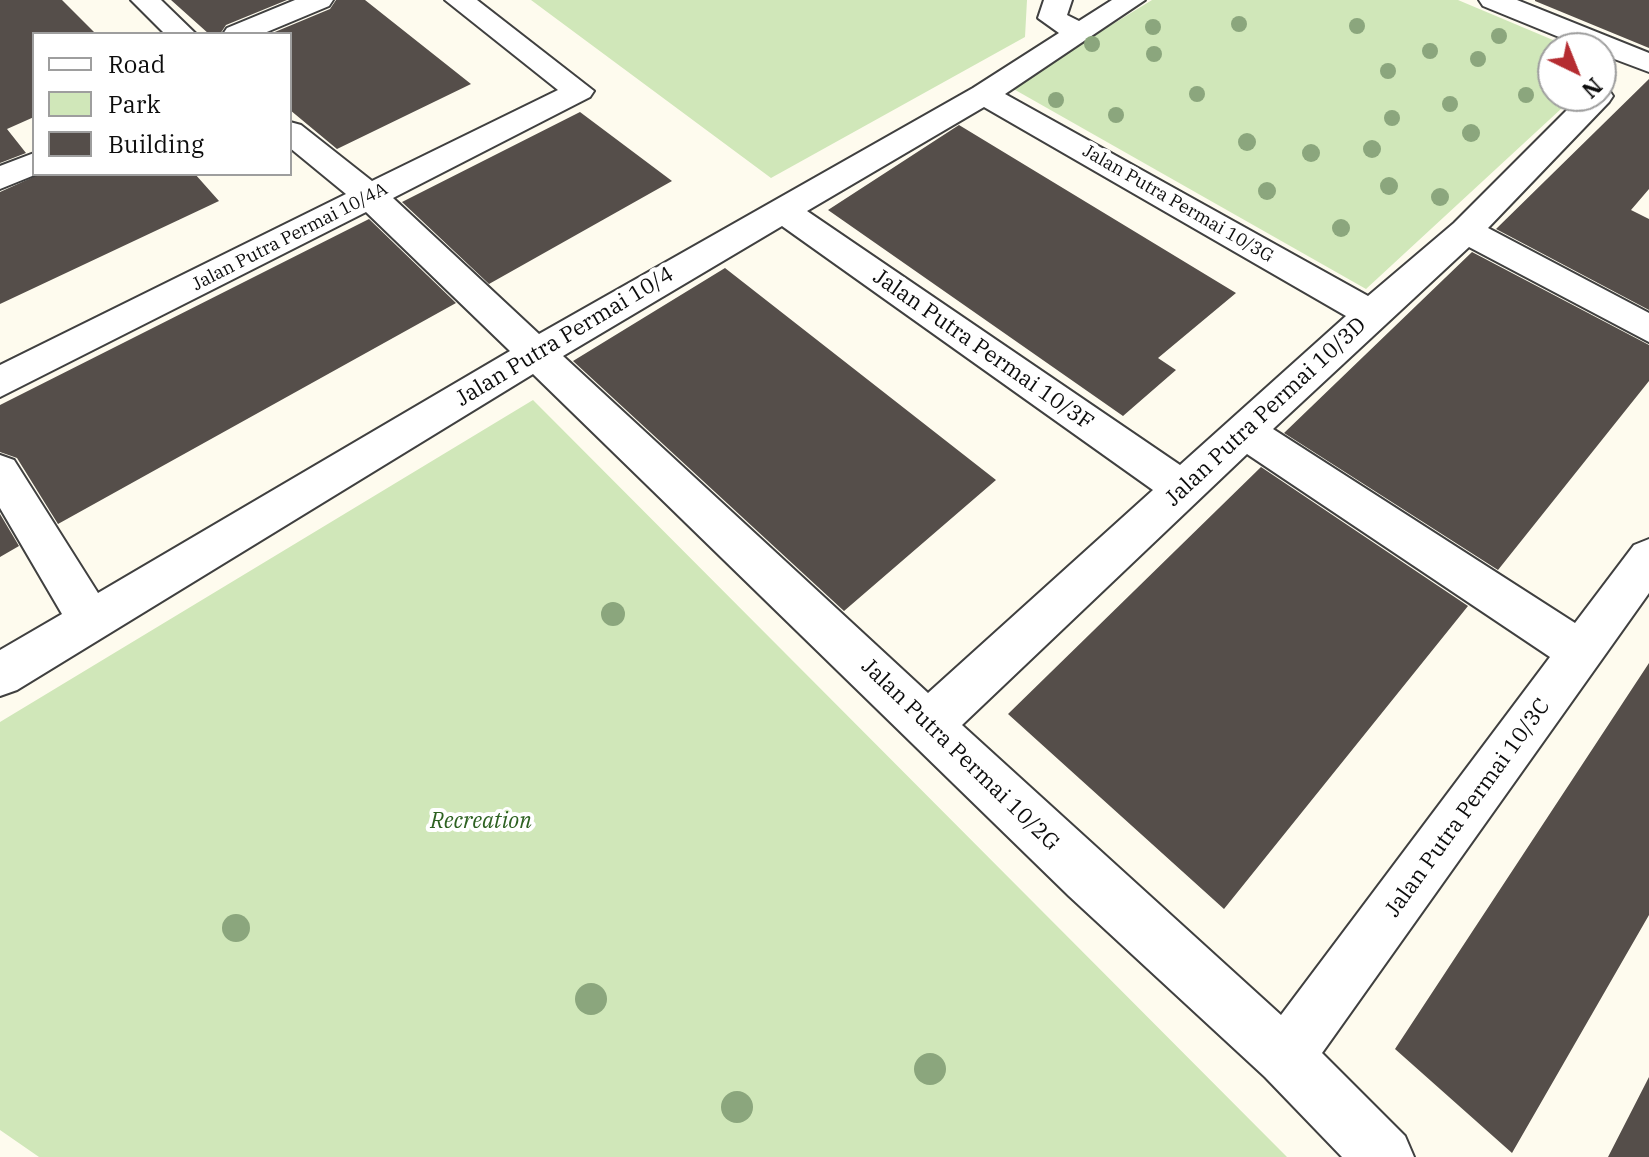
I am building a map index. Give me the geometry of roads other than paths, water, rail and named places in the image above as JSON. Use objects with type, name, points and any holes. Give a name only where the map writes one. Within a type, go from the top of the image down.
[{"type":"street","points":[[145,0],[180,32]]},
{"type":"street","points":[[242,32],[319,0]]},
{"type":"street","name":"Jalan Putra Permai 10/4A","points":[[0,382],[579,91],[459,0]]},
{"type":"street","points":[[1058,0],[1052,18],[1081,33]]},
{"type":"street","name":"Jalan Putra Permai 10/4","points":[[0,675],[537,353],[784,211],[892,144],[984,94],[1131,0]]},
{"type":"street","points":[[1493,0],[1567,17],[1642,61]]},
{"type":"street","name":"Jalan Putra Permai 10/3D","points":[[1617,80],[1642,61]]},
{"type":"street","name":"Jalan Putra Permai 10/3G","points":[[984,94],[1371,314]]},
{"type":"street","name":"Jalan Putra Permai 10/3D","points":[[929,724],[1371,314],[1466,231],[1582,112]]},
{"type":"street","name":"Jalan Putra Permai 10/2G","points":[[292,134],[371,197],[1088,877],[1285,1057],[1384,1157]]},
{"type":"street","points":[[0,178],[32,164]]},
{"type":"street","name":"Jalan Putra Permai 10/3F","points":[[784,211],[1183,489]]},
{"type":"street","points":[[1466,231],[1649,329]]},
{"type":"street","points":[[1244,431],[1582,653]]},
{"type":"street","points":[[0,472],[91,621]]},
{"type":"street","name":"Jalan Putra Permai 10/3C","points":[[1285,1057],[1647,565]]},
{"type":"park label","name":"Recreation","points":[[481,822]]}]
